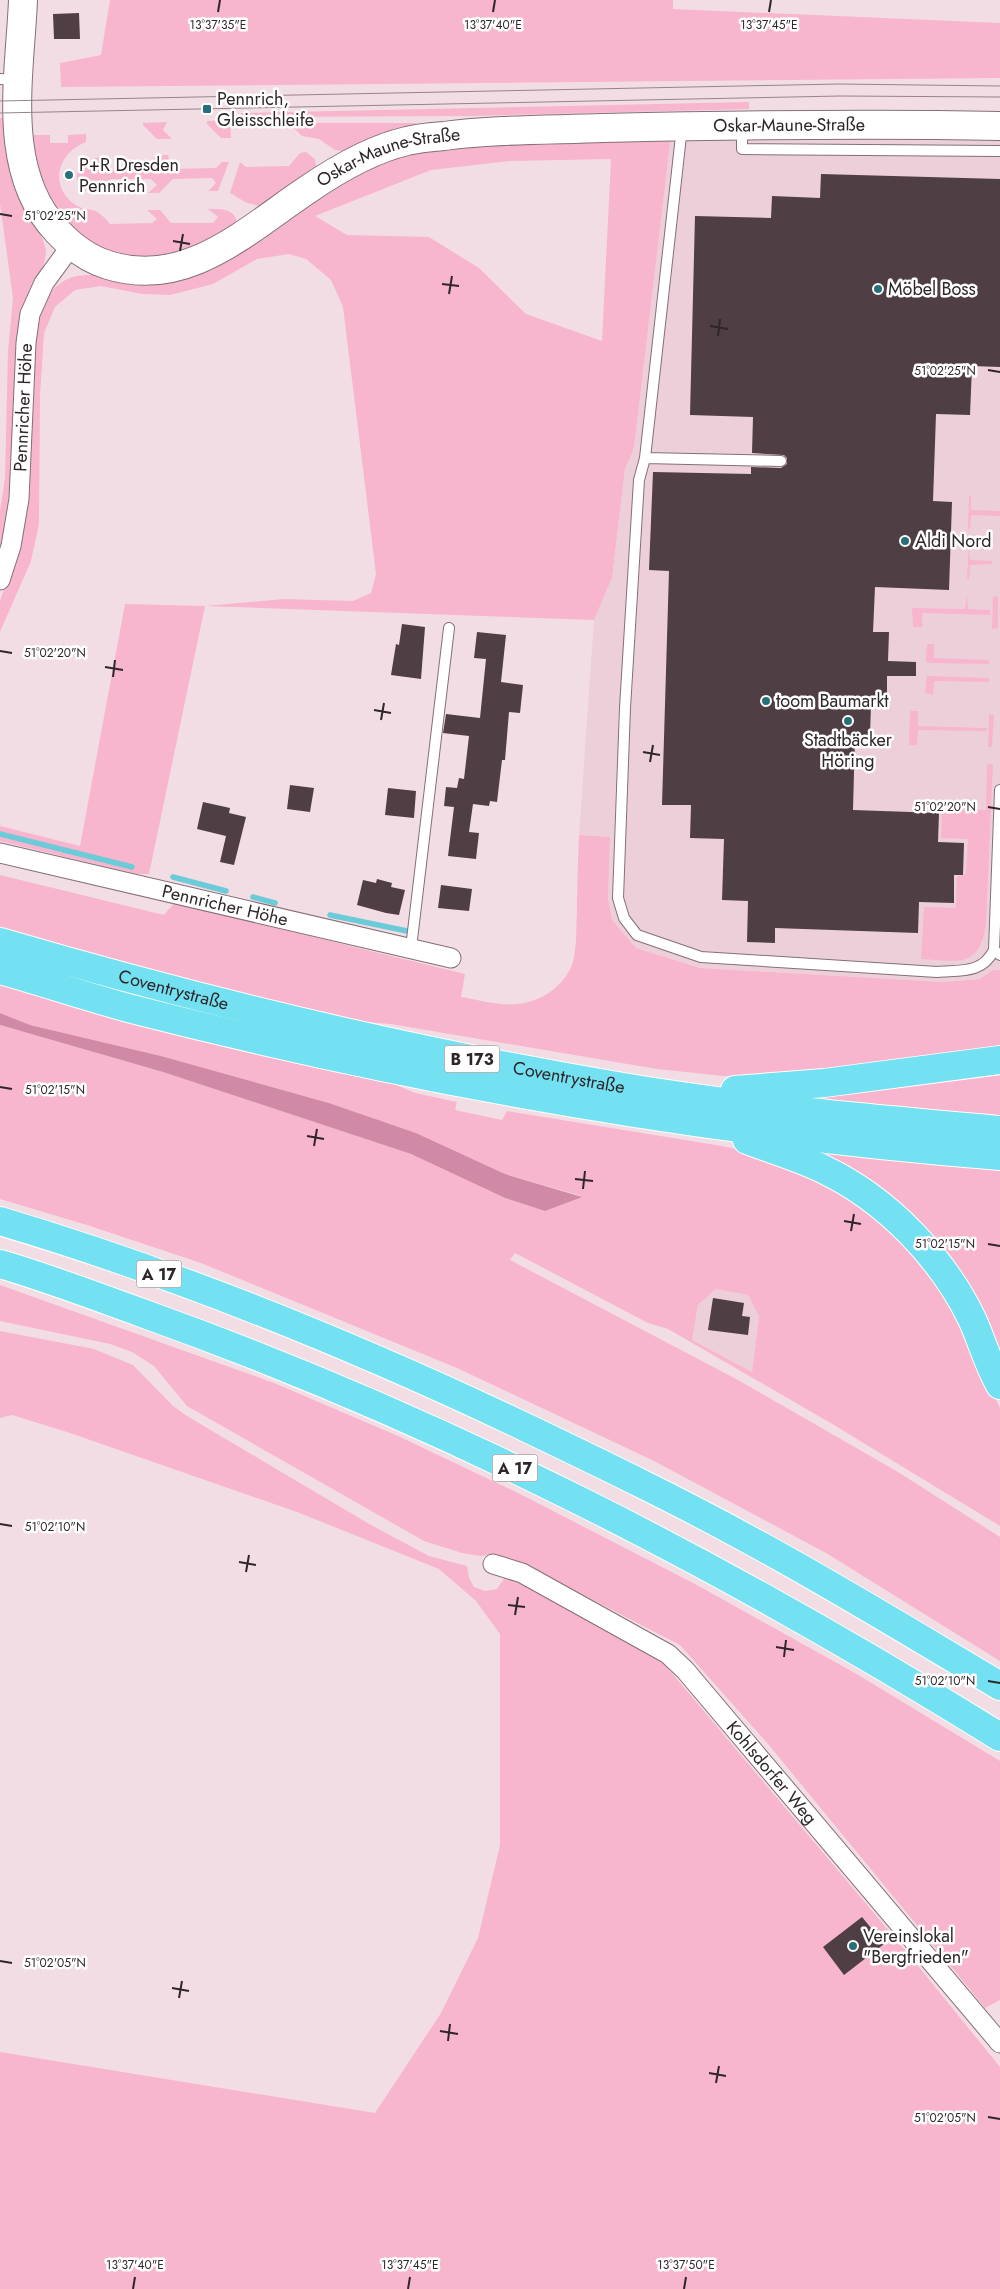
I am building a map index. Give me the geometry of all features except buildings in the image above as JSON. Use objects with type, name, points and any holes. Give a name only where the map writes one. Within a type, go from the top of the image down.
[{"type":"highway","name":"Coventrystraße","points":[[0,942],[128,980],[265,1014],[511,1067],[682,1095],[846,1116],[1000,1130]]},
{"type":"highway","name":"B 173","points":[[0,970],[125,1007],[376,1066],[508,1092],[696,1122],[842,1142],[1000,1156]]},
{"type":"highway","points":[[682,1095],[824,1083],[1000,1060]]},
{"type":"highway","points":[[696,1122],[824,1169],[847,1181],[889,1211],[942,1270],[972,1318],[1000,1386]]},
{"type":"highway","name":"A 17","points":[[0,1221],[218,1295],[316,1334],[442,1388],[621,1473],[755,1543],[1000,1686]]},
{"type":"highway","name":"A 17","points":[[0,1264],[192,1331],[283,1366],[534,1476],[708,1566],[880,1664],[1000,1737]]},
{"type":"street","name":"Oskar-Maune-Straße","points":[[23,0],[10,80],[18,125],[21,162],[30,193],[46,220],[71,246],[105,264],[134,271],[161,270],[193,262],[226,247],[307,189],[338,171],[407,140],[477,132],[682,126],[911,124],[1000,126]]},
{"type":"street","name":"Pennricher Höhe","points":[[0,580],[11,546],[19,499],[26,343],[30,314],[44,283],[71,246]]},
{"type":"street","name":"Pennricher Höhe","points":[[0,853],[451,958]]},
{"type":"street","name":"Kohlsdorfer Weg","points":[[493,1564],[522,1573],[668,1654],[685,1670],[1000,2043]]},
{"type":"lane","points":[[742,125],[742,149],[1000,151]]},
{"type":"lane","points":[[682,126],[645,458],[639,480],[625,708],[618,898],[624,918],[637,934],[701,957],[937,972],[972,970],[986,963],[997,952],[1000,790]]},
{"type":"lane","points":[[645,458],[781,461]]},
{"type":"lane","points":[[411,948],[449,628]]},
{"type":"shaded area","points":[[110,0],[673,0],[673,9],[1000,23],[1000,78],[61,87],[60,63],[101,55]]},
{"type":"shaded area","points":[[749,102],[749,109],[472,116],[241,117],[241,113]]},
{"type":"shaded area","points":[[0,118],[8,118],[11,179],[17,194],[42,238],[46,252],[42,270],[29,299],[12,499],[0,553],[0,511],[5,478],[8,351],[13,298],[0,204]]},
{"type":"shaded area","points":[[230,120],[231,138],[221,138],[207,124],[207,121]]},
{"type":"shaded area","points":[[167,122],[163,130],[172,139],[157,139],[143,125],[143,123]]},
{"type":"shaded area","points":[[289,123],[454,123],[347,152],[335,150],[319,139],[302,136]]},
{"type":"shaded area","points":[[86,134],[86,142],[69,153],[60,169],[61,187],[74,204],[81,208],[97,211],[110,224],[152,223],[157,219],[147,210],[160,210],[171,223],[213,223],[218,217],[208,209],[213,209],[231,212],[237,224],[186,252],[152,259],[109,253],[80,238],[42,192],[29,135],[50,135],[50,143],[68,143],[68,135]]},
{"type":"shaded area","points":[[671,135],[1000,138],[1000,970],[993,970],[981,979],[942,982],[700,968],[636,948],[612,920],[608,898],[610,837],[579,835],[594,620],[612,578],[625,469],[634,448]]},
{"type":"shaded area","points":[[671,135],[634,448],[625,469],[612,578],[594,620],[205,606],[284,599],[353,601],[371,593],[376,574],[343,307],[331,280],[306,259],[289,254],[257,259],[213,284],[170,295],[142,294],[101,286],[75,290],[55,307],[44,333],[40,396],[39,524],[31,561],[0,632],[0,601],[25,523],[29,484],[33,342],[36,326],[46,299],[63,281],[75,277],[90,275],[150,283],[181,279],[193,275],[226,259],[247,245],[249,248],[282,226],[285,216],[384,159],[443,145]],"holes":[[[611,159],[602,341],[526,314],[479,268],[429,237],[347,235],[315,216],[431,170],[511,161]]]},
{"type":"shaded area","points":[[306,152],[315,159],[317,172],[264,207],[247,203],[230,193],[240,162],[246,167],[289,166],[300,153]]},
{"type":"shaded area","points":[[157,155],[168,155],[169,158],[162,164],[167,169],[216,168],[222,162],[229,162],[218,191],[208,191],[216,183],[212,178],[173,179],[159,193],[148,193],[157,185],[151,179],[111,179],[97,194],[86,190],[77,179],[77,172],[81,166],[87,161],[96,158],[106,157],[98,165],[104,171],[144,170]]},
{"type":"shaded area","points":[[969,496],[971,497],[971,510],[1000,511],[1000,516],[971,515],[970,528],[968,529]]},
{"type":"shaded area","points":[[969,546],[970,560],[992,561],[992,564],[970,565],[969,579],[967,578]]},
{"type":"shaded area","points":[[967,595],[968,609],[990,610],[990,615],[922,613],[922,627],[913,627],[912,608],[965,609]]},
{"type":"shaded area","points":[[998,596],[998,628],[992,629],[993,597]]},
{"type":"shaded area","points":[[125,604],[205,606],[149,874],[135,874],[0,841],[0,826],[80,846]]},
{"type":"shaded area","points":[[927,644],[934,644],[934,658],[989,660],[989,664],[928,663],[926,662]]},
{"type":"shaded area","points":[[927,676],[989,678],[989,682],[934,681],[933,695],[925,693]]},
{"type":"shaded area","points":[[910,711],[918,711],[918,726],[986,728],[987,731],[918,730],[917,745],[909,745]]},
{"type":"shaded area","points":[[989,714],[994,715],[992,747],[988,747]]},
{"type":"shaded area","points":[[987,764],[993,764],[986,924],[983,939],[978,949],[965,959],[946,961],[921,959],[924,907],[956,908],[957,877],[966,874],[968,839],[941,838],[942,809],[986,810]]},
{"type":"shaded area","points":[[579,835],[610,837],[608,898],[612,920],[636,948],[700,968],[942,982],[980,979],[993,970],[1000,970],[1000,1052],[809,1075],[724,1076],[657,1069],[391,1024],[341,1020],[252,1001],[0,929],[0,875],[164,915],[174,903],[465,974],[461,997],[497,1003],[527,1003],[544,996],[559,985],[570,970],[573,962],[576,937]]},
{"type":"shaded area","points":[[0,980],[378,1077],[415,1093],[457,1102],[455,1110],[502,1120],[507,1111],[767,1155],[846,1188],[937,1275],[1000,1408],[1000,1526],[834,1425],[668,1329],[648,1323],[515,1253],[510,1260],[738,1380],[898,1472],[1000,1537],[1000,1661],[826,1553],[652,1460],[457,1368],[201,1263],[87,1225],[0,1199],[0,1025],[163,1072],[411,1154],[505,1198],[545,1211],[581,1196],[505,1174],[416,1133],[329,1103],[161,1056],[30,1025],[0,1013]],"holes":[[[716,1289],[748,1295],[759,1316],[752,1372],[692,1340],[698,1305]]]},
{"type":"shaded area","points":[[0,1013],[30,1025],[161,1056],[329,1103],[416,1133],[505,1174],[582,1197],[545,1211],[505,1198],[411,1154],[163,1072],[0,1025]]},
{"type":"shaded area","points":[[1000,1067],[1000,1118],[760,1094]]},
{"type":"shaded area","points":[[804,1147],[1000,1163],[1000,1365],[978,1313]]},
{"type":"shaded area","points":[[0,1285],[274,1383],[398,1436],[520,1494],[695,1584],[860,1676],[1000,1761],[1000,2000],[985,2008],[768,1744],[680,1645],[519,1562],[494,1554],[481,1556],[462,1553],[424,1541],[187,1406],[154,1366],[132,1352],[110,1344],[0,1321]]},
{"type":"shaded area","points":[[716,1289],[748,1295],[759,1316],[752,1372],[692,1340],[698,1305]]},
{"type":"shaded area","points":[[0,1331],[94,1349],[133,1365],[173,1406],[187,1416],[371,1525],[429,1556],[467,1566],[469,1578],[474,1587],[485,1591],[497,1589],[505,1577],[515,1574],[660,1659],[910,1956],[1000,2067],[1000,2289],[0,2289],[0,2052],[375,2113],[441,2013],[478,1938],[500,1845],[500,1634],[476,1601],[439,1569],[297,1512],[70,1433],[12,1415],[0,1418]]},
{"type":"waterway","points":[[0,834],[132,867]]},
{"type":"waterway","points":[[173,877],[226,891]]},
{"type":"waterway","points":[[253,897],[275,903]]},
{"type":"waterway","points":[[330,915],[407,931]]},
{"type":"tram line","points":[[0,101],[839,84],[1000,86]]},
{"type":"tram line","points":[[0,113],[840,96],[1000,97]]},
{"type":"place","name":"Pennrich, Gleisschleife","points":[[207,109]]},
{"type":"place","name":"P+R Dresden Pennrich","points":[[69,175]]},
{"type":"place","name":"Möbel Boss","points":[[878,289]]},
{"type":"place","name":"Aldi Nord","points":[[905,541]]},
{"type":"place","name":"toom Baumarkt","points":[[766,701]]},
{"type":"place","name":"Stadtbäcker Höring","points":[[848,721]]},
{"type":"place","name":"Vereinslokal \"Bergfrieden\"","points":[[853,1946]]}]
